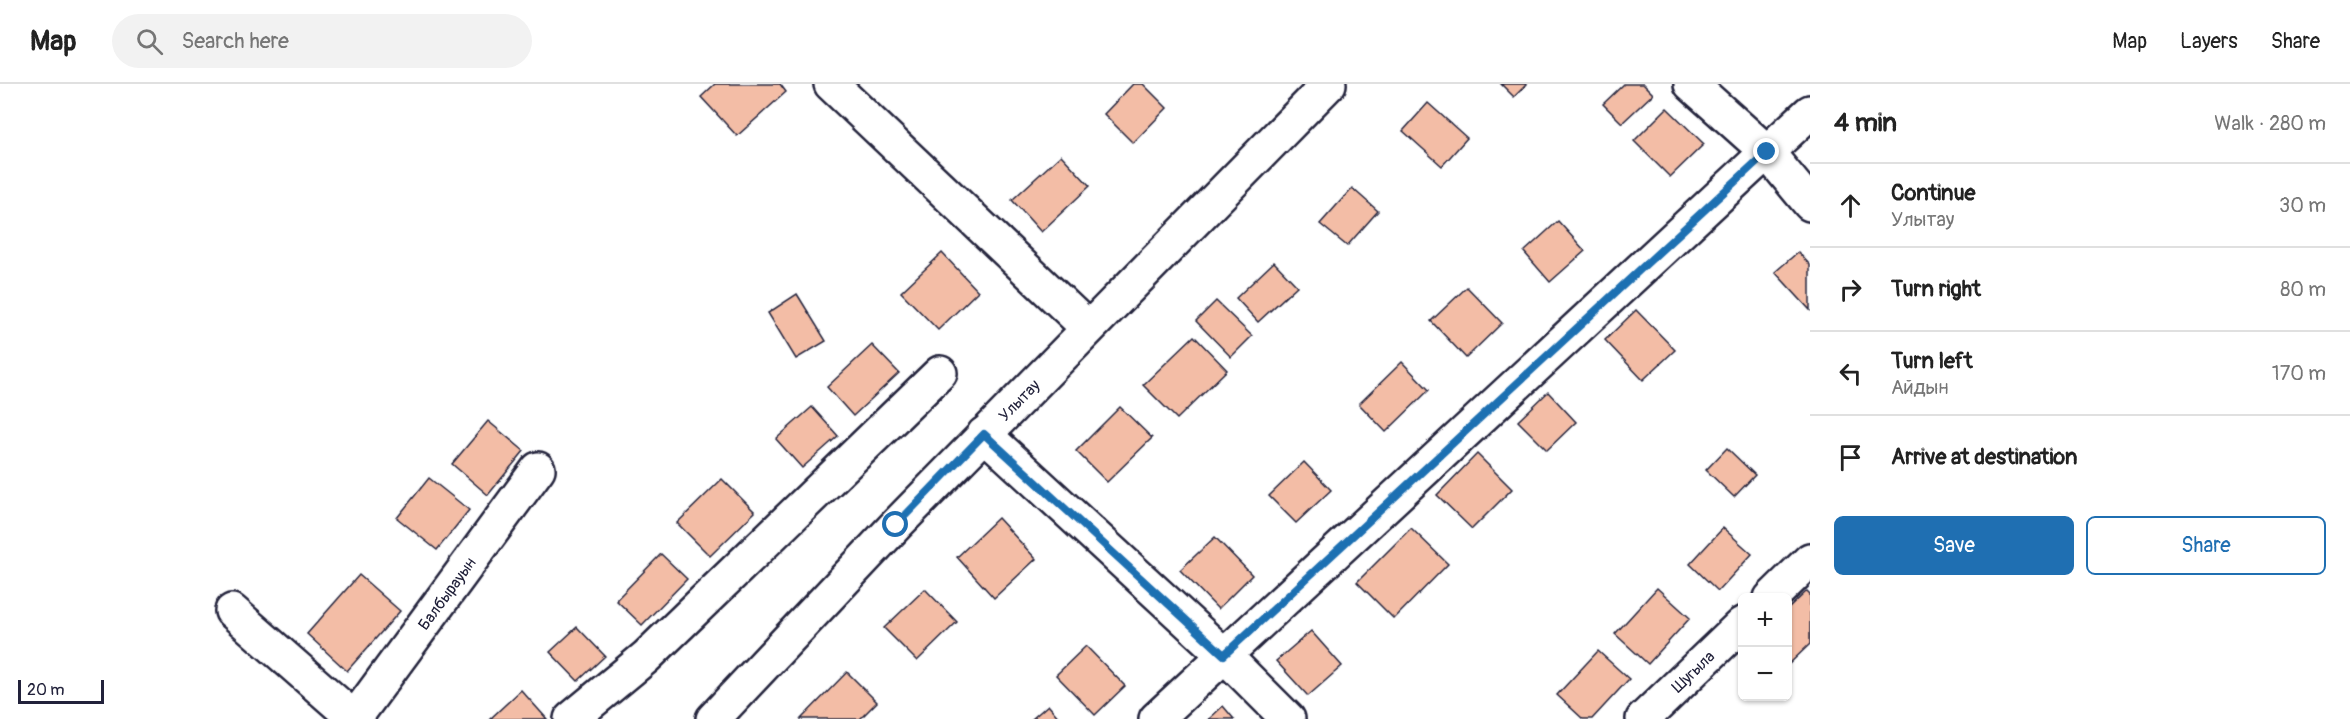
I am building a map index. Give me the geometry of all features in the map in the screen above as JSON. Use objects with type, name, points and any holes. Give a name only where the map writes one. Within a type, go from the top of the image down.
[{"type":"street","points":[[831,84],[1088,328]]},
{"type":"street","name":"Улытау","points":[[713,719],[984,434],[1329,84]]},
{"type":"street","points":[[1691,84],[1767,152],[1810,204]]},
{"type":"street","points":[[1156,719],[1810,112]]},
{"type":"street","points":[[571,719],[646,657],[940,373]]},
{"type":"street","points":[[984,434],[1224,655],[1288,719]]},
{"type":"street","name":"Балбырауын","points":[[354,719],[538,469]]},
{"type":"street","points":[[1775,593],[1810,560]]},
{"type":"street","points":[[232,611],[354,719]]},
{"type":"street","name":"Шугыла","points":[[1643,719],[1738,629]]},
{"type":"building","points":[[715,84],[780,84],[786,92],[737,136],[701,97]]},
{"type":"building","points":[[1133,84],[1143,84],[1167,108],[1133,143],[1104,114]]},
{"type":"building","points":[[1501,84],[1527,84],[1514,97]]},
{"type":"building","points":[[1624,84],[1643,84],[1653,94],[1622,123],[1603,104]]},
{"type":"building","points":[[1428,103],[1467,138],[1442,166],[1403,131]]},
{"type":"building","points":[[1667,108],[1704,144],[1670,177],[1634,141]]},
{"type":"building","points":[[1061,155],[1090,186],[1041,232],[1012,200]]},
{"type":"building","points":[[1352,188],[1378,211],[1347,246],[1320,224]]},
{"type":"building","points":[[1558,221],[1585,251],[1550,282],[1524,252]]},
{"type":"building","points":[[1798,252],[1810,265],[1810,310],[1775,272]]},
{"type":"building","points":[[942,253],[978,291],[938,330],[901,292]]},
{"type":"building","points":[[1274,262],[1297,286],[1258,322],[1236,298]]},
{"type":"building","points":[[1467,287],[1502,323],[1466,358],[1431,321]]},
{"type":"building","points":[[797,294],[826,341],[796,359],[768,313]]},
{"type":"building","points":[[1216,301],[1252,336],[1231,357],[1196,321]]},
{"type":"building","points":[[1636,310],[1675,350],[1643,380],[1605,340]]},
{"type":"building","points":[[1194,336],[1227,370],[1177,419],[1143,385]]},
{"type":"building","points":[[872,345],[899,373],[853,416],[827,387]]},
{"type":"building","points":[[1402,362],[1429,390],[1386,432],[1359,404]]},
{"type":"building","points":[[1548,392],[1576,422],[1547,450],[1518,421]]},
{"type":"building","points":[[812,407],[838,436],[802,468],[776,439]]},
{"type":"building","points":[[1120,407],[1152,438],[1107,482],[1076,451]]},
{"type":"building","points":[[488,421],[524,451],[488,495],[452,464]]},
{"type":"building","points":[[1727,448],[1755,475],[1734,497],[1706,470]]},
{"type":"building","points":[[1477,454],[1512,489],[1472,529],[1437,495]]},
{"type":"building","points":[[1304,462],[1331,490],[1296,523],[1269,496]]},
{"type":"building","points":[[429,478],[469,510],[437,550],[397,518]]},
{"type":"building","points":[[722,479],[755,512],[710,556],[677,523]]},
{"type":"building","points":[[998,518],[1036,559],[994,598],[957,557]]},
{"type":"building","points":[[1411,528],[1448,564],[1394,619],[1357,582]]},
{"type":"building","points":[[1723,528],[1752,554],[1718,591],[1690,564]]},
{"type":"building","points":[[1215,537],[1252,575],[1218,609],[1180,570]]},
{"type":"building","points":[[661,554],[687,579],[642,625],[616,600]]},
{"type":"building","points":[[359,575],[400,611],[347,671],[307,634]]},
{"type":"building","points":[[1657,588],[1690,618],[1648,664],[1615,634]]},
{"type":"building","points":[[925,589],[957,622],[917,661],[884,628]]},
{"type":"building","points":[[1807,591],[1810,594],[1810,644],[1792,661],[1792,647],[1792,605]]},
{"type":"building","points":[[577,627],[605,656],[578,681],[550,652]]},
{"type":"building","points":[[1311,631],[1342,666],[1308,696],[1276,661]]},
{"type":"building","points":[[1086,646],[1125,686],[1095,715],[1056,675]]},
{"type":"building","points":[[1598,651],[1629,679],[1592,719],[1583,719],[1557,695]]},
{"type":"building","points":[[847,672],[877,702],[860,719],[801,719]]},
{"type":"building","points":[[521,690],[547,719],[490,719]]},
{"type":"building","points":[[1048,705],[1060,719],[1032,719]]},
{"type":"building","points":[[1223,706],[1234,719],[1209,719]]},
{"type":"route","points":[[896,525],[984,434],[1224,655],[1767,152]]}]
